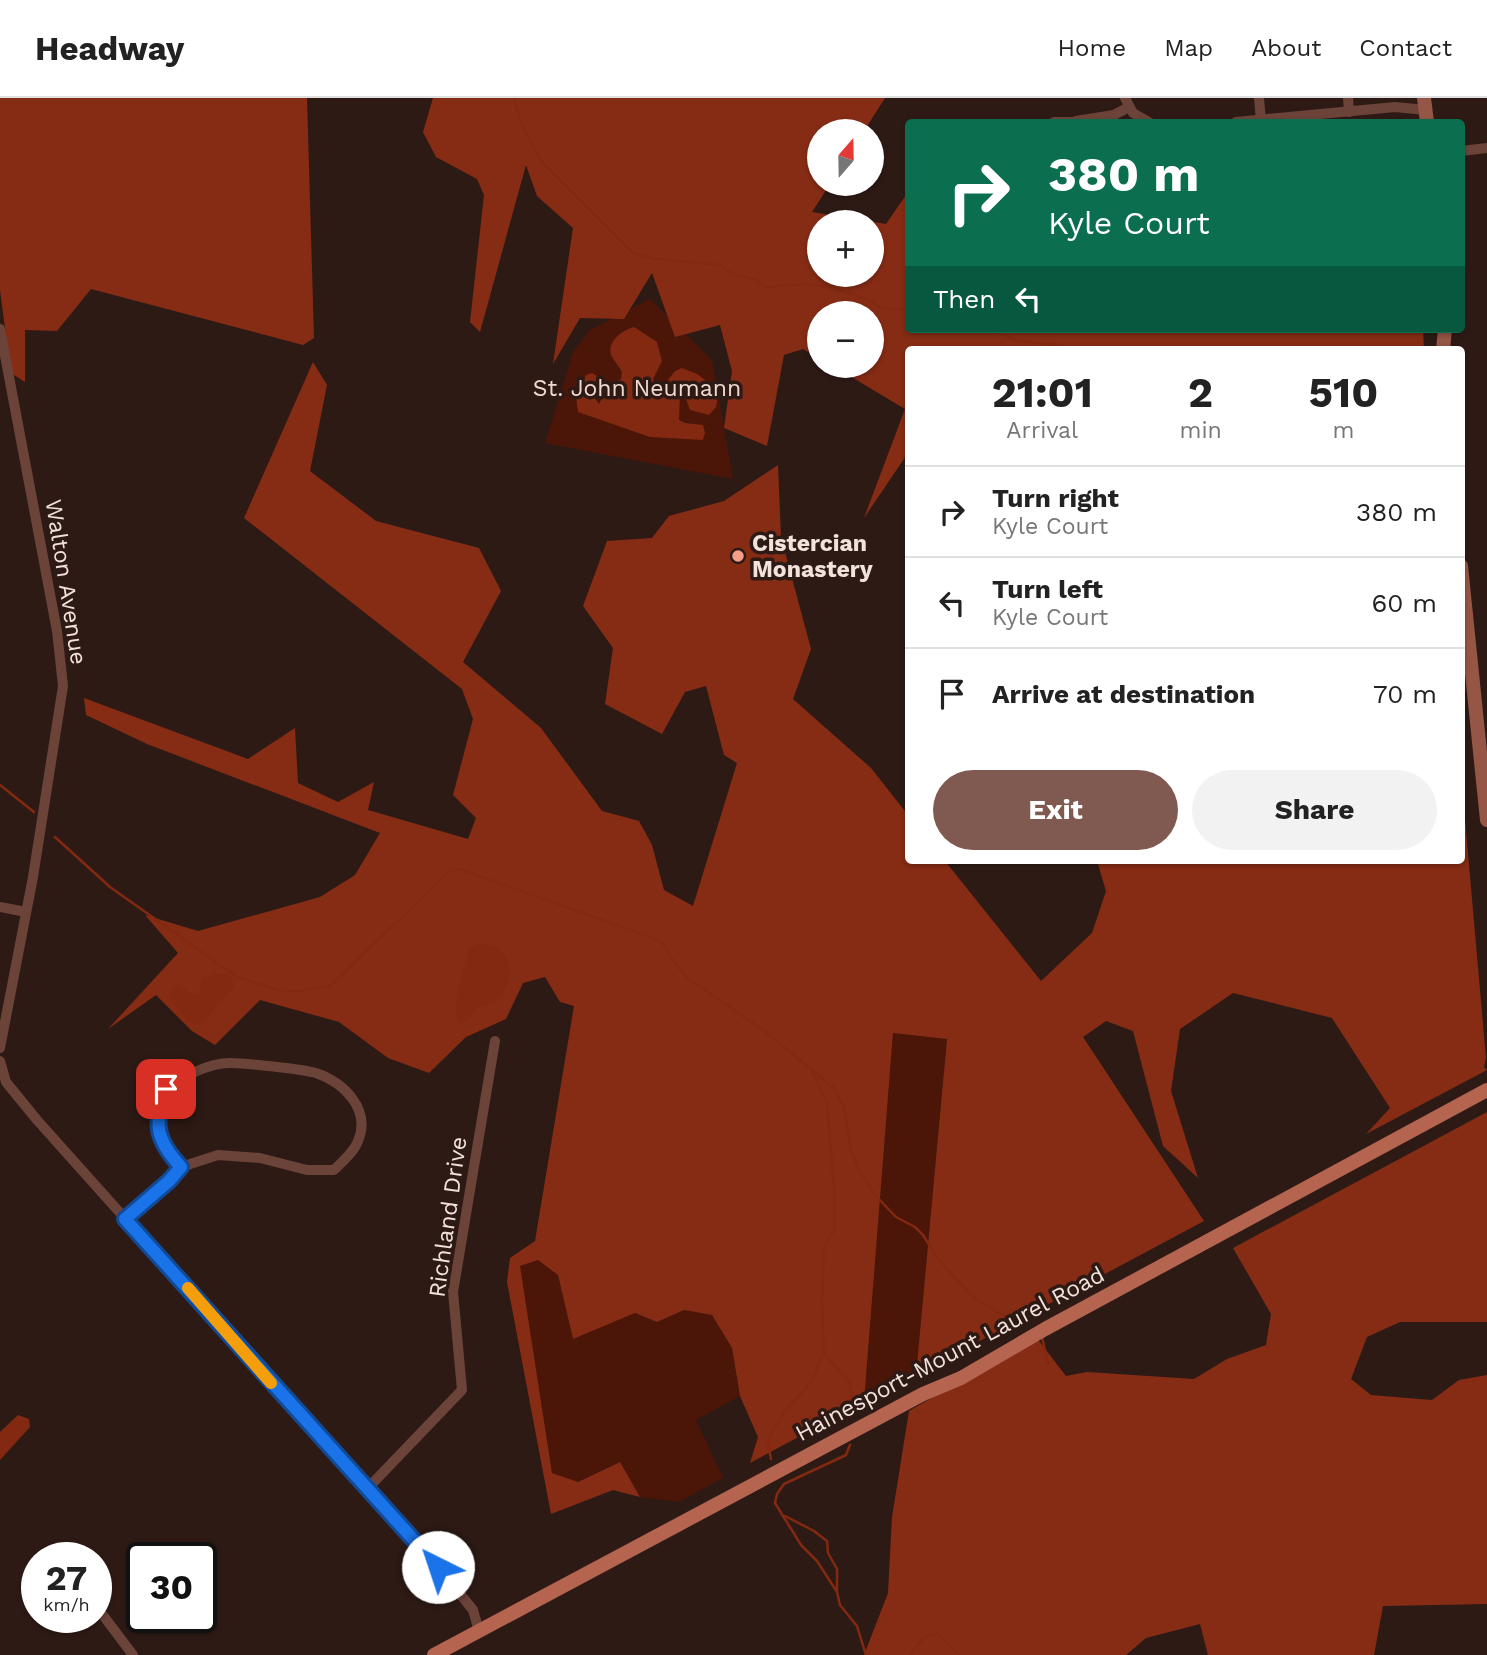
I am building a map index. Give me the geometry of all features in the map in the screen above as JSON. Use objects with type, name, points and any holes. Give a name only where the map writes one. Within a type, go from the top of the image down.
[{"type":"main road","name":"Hainesport-Mount Laurel Road","points":[[434,1655],[923,1394],[961,1377],[1487,1090]]},
{"type":"street","points":[[1259,98],[1261,119]]},
{"type":"street","points":[[1348,98],[1349,112]]},
{"type":"street","points":[[1092,119],[1114,115],[1127,103],[1146,119]]},
{"type":"street","points":[[1305,119],[1395,107],[1426,110]]},
{"type":"street","points":[[1465,151],[1487,148]]},
{"type":"street","name":"Walton Avenue","points":[[0,329],[24,446],[62,668],[61,707],[0,1048]]},
{"type":"street","points":[[1465,611],[1472,689],[1485,759],[1487,820]]},
{"type":"street","points":[[0,907],[26,912]]},
{"type":"street","name":"Richland Drive","points":[[368,1488],[462,1390],[453,1292],[495,1041]]},
{"type":"street","points":[[0,1061],[2,1072],[12,1091],[469,1604],[479,1631]]},
{"type":"street","points":[[125,1219],[181,1167],[218,1155],[260,1158],[307,1170],[334,1170],[358,1144],[363,1124],[361,1111],[346,1091],[316,1073],[228,1063],[188,1074],[166,1089],[158,1118],[158,1131],[164,1147],[181,1167]]},
{"type":"street","points":[[112,1627],[134,1655]]},
{"type":"green space","name":"St. John Neumann","points":[[650,299],[712,360],[733,479],[545,443],[573,352],[590,330]]},
{"type":"green space","points":[[893,1033],[947,1038],[916,1375],[864,1402]]},
{"type":"green space","points":[[538,1260],[558,1275],[573,1339],[635,1313],[657,1322],[684,1310],[712,1315],[732,1348],[740,1396],[696,1420],[723,1478],[679,1502],[640,1497],[620,1462],[577,1482],[552,1473],[519,1266]]},
{"type":"shaded area","points":[[0,98],[307,98],[314,338],[303,345],[91,289],[57,331],[25,330],[25,382],[11,373],[0,290]]},
{"type":"shaded area","points":[[433,98],[885,98],[872,119],[807,119],[807,196],[822,196],[813,210],[807,210],[807,287],[884,287],[884,224],[905,196],[905,333],[1423,333],[1424,346],[905,346],[905,409],[853,378],[884,378],[884,301],[807,301],[807,351],[803,349],[784,355],[767,446],[724,428],[732,371],[720,325],[675,337],[652,273],[624,319],[580,318],[553,364],[573,228],[537,196],[526,165],[480,332],[470,322],[484,195],[477,179],[436,157],[423,132]]},
{"type":"shaded area","points":[[634,327],[657,342],[662,361],[653,379],[656,386],[664,385],[675,371],[682,368],[697,374],[719,390],[716,407],[709,415],[690,410],[685,396],[680,395],[679,420],[703,425],[703,440],[650,437],[578,412],[576,397],[586,375],[592,373],[597,376],[593,396],[599,404],[609,385],[621,379],[622,372],[612,357],[611,347],[620,334]]},
{"type":"shaded area","points":[[313,362],[327,385],[310,471],[376,521],[479,548],[501,591],[463,662],[541,728],[602,811],[639,821],[652,845],[664,890],[693,906],[737,763],[724,755],[706,686],[685,692],[662,734],[605,704],[613,648],[583,606],[607,541],[652,538],[669,516],[724,501],[778,465],[781,537],[811,649],[793,699],[871,768],[905,811],[905,864],[947,864],[1041,981],[1092,933],[1106,891],[1098,864],[1465,864],[1465,819],[1486,1058],[1484,1067],[1487,1070],[1366,1134],[1390,1108],[1332,1018],[1233,993],[1180,1029],[1171,1091],[1198,1178],[1163,1146],[1133,1031],[1106,1021],[1083,1037],[1204,1221],[916,1375],[947,1039],[893,1033],[864,1402],[750,1463],[758,1437],[740,1396],[732,1348],[712,1315],[684,1310],[657,1322],[635,1313],[573,1339],[558,1275],[538,1260],[520,1266],[552,1473],[578,1482],[620,1462],[640,1497],[613,1490],[551,1514],[507,1282],[510,1258],[535,1241],[574,1006],[560,1002],[545,977],[523,983],[506,1019],[466,1037],[429,1073],[388,1058],[339,1022],[260,1000],[215,1045],[192,1031],[156,995],[108,1029],[178,953],[145,915],[198,931],[320,897],[355,875],[380,833],[147,744],[86,715],[84,698],[248,759],[295,728],[298,783],[338,802],[374,782],[368,810],[468,839],[476,818],[453,795],[473,719],[462,689],[244,518]]},
{"type":"shaded area","points":[[905,409],[905,457],[864,518]]},
{"type":"shaded area","points":[[479,944],[491,946],[506,957],[510,965],[508,983],[496,1002],[478,1008],[466,1022],[461,1023],[456,1008],[458,990],[470,948]]},
{"type":"shaded area","points":[[215,972],[226,974],[233,980],[234,987],[202,1023],[195,1025],[187,1020],[169,997],[170,990],[177,985],[195,995],[200,992],[202,979]]},
{"type":"shaded area","points":[[1487,1112],[1487,1322],[1400,1322],[1367,1337],[1351,1379],[1371,1395],[1432,1400],[1459,1380],[1487,1375],[1487,1604],[1383,1606],[1374,1655],[1208,1655],[1200,1624],[1146,1638],[1126,1655],[864,1655],[888,1593],[892,1517],[909,1411],[1036,1337],[1066,1376],[1087,1372],[1194,1379],[1227,1359],[1266,1345],[1271,1314],[1233,1248]]},
{"type":"shaded area","points":[[18,1415],[29,1419],[30,1427],[0,1460],[0,1432]]},
{"type":"waterway","points":[[514,98],[521,124],[542,162],[633,253],[656,259],[721,265],[731,273],[756,280],[766,287],[804,284],[829,287],[869,300],[882,308],[905,310]]},
{"type":"waterway","points":[[999,333],[1017,341],[1063,346]]},
{"type":"waterway","points":[[0,785],[34,812]]},
{"type":"waterway","points":[[55,837],[110,887],[237,977],[278,990],[298,991],[330,986],[450,871],[459,869],[656,939],[663,944],[676,965],[690,980],[766,1032],[835,1089],[843,1105],[852,1154],[875,1195],[896,1217],[915,1227],[923,1235],[938,1259],[973,1297],[1006,1317],[1029,1322]]},
{"type":"waterway","points":[[771,1459],[768,1444],[771,1434],[785,1411],[811,1382],[824,1353],[824,1247],[835,1229],[835,1201],[827,1103],[812,1072]]},
{"type":"waterway","points":[[1042,1337],[1048,1364]]},
{"type":"waterway","points":[[824,1353],[851,1384],[851,1397],[844,1420]]},
{"type":"waterway","points":[[837,1592],[817,1561],[801,1545],[775,1503],[784,1484],[846,1455],[850,1445]]},
{"type":"waterway","points":[[785,1516],[827,1541],[828,1553],[837,1569],[840,1605],[857,1626],[866,1655]]},
{"type":"waterway","points":[[911,1655],[922,1640],[938,1634],[959,1655]]},
{"type":"slow traffic","points":[[188,1288],[271,1383]]},
{"type":"place","name":"Cistercian Monastery","points":[[738,556]]},
{"type":"route","points":[[166,1089],[158,1118],[158,1131],[164,1147],[181,1167],[125,1219],[438,1567]]}]
